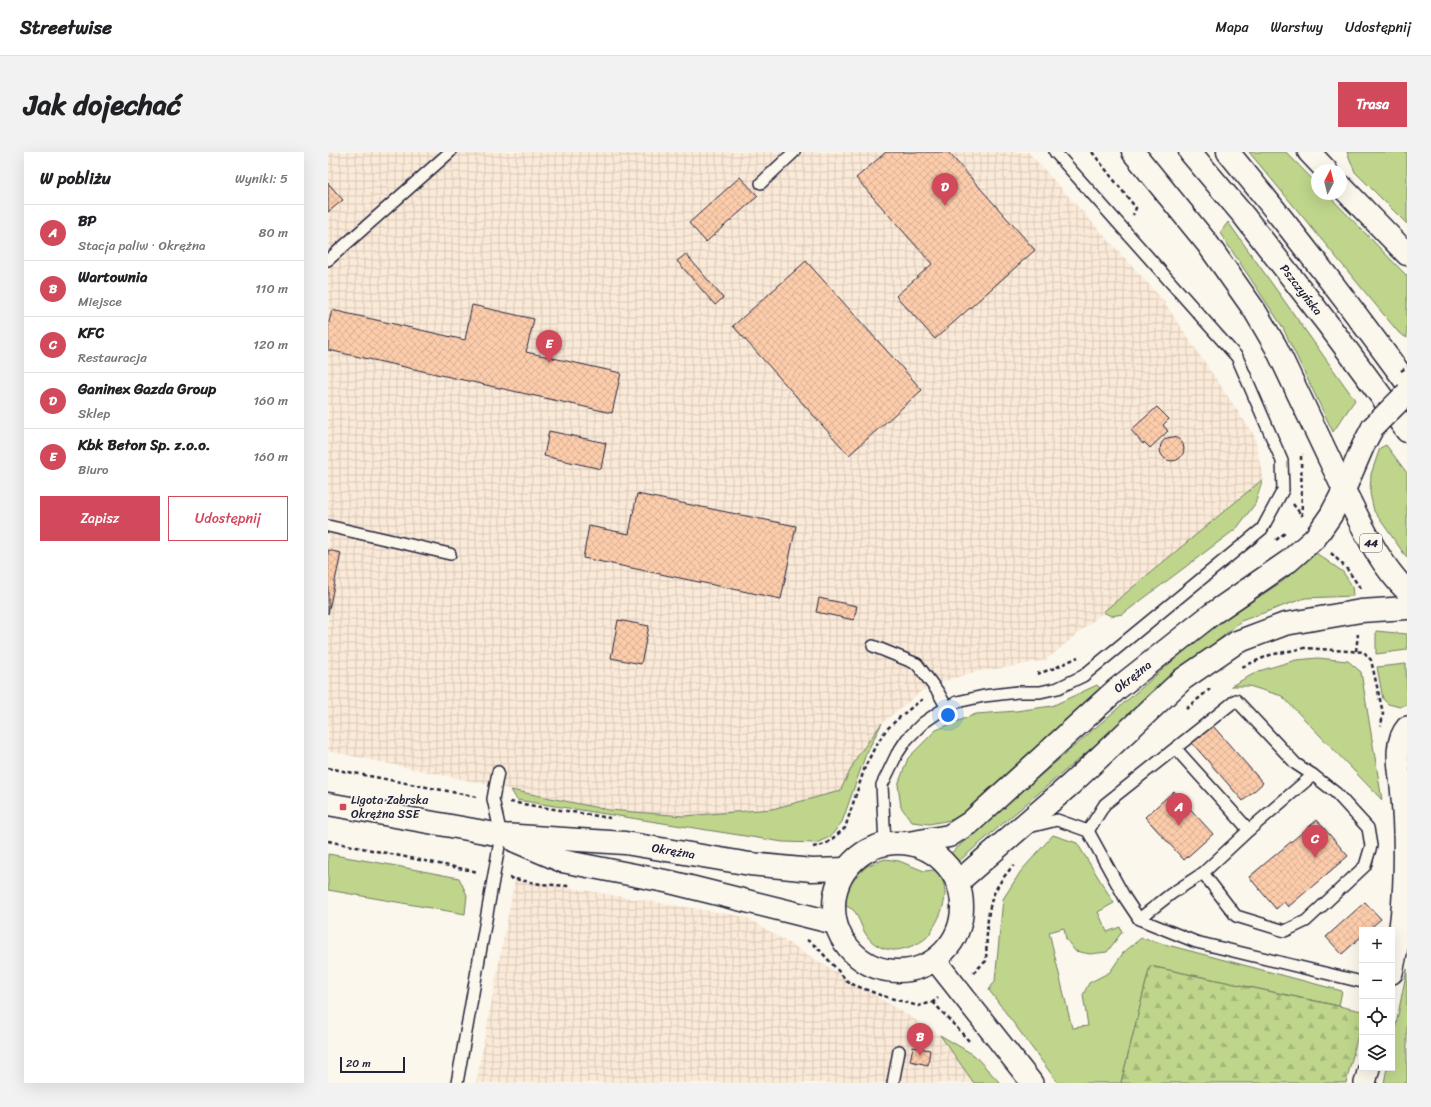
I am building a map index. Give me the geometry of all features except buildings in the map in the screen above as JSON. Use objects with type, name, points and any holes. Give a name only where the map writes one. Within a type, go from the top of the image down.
[{"type":"street","points":[[1133,152],[1207,243],[1255,311],[1276,347],[1344,490]]},
{"type":"street","name":"Pszczyńska","points":[[1190,152],[1264,241],[1407,430]]},
{"type":"street","points":[[1228,152],[1272,205],[1407,382]]},
{"type":"street","points":[[1309,152],[1320,164]]},
{"type":"street","points":[[1347,192],[1407,254]]},
{"type":"street","name":"Okrężna","points":[[908,843],[949,836],[971,822],[1117,689],[1212,614],[1289,561],[1315,538],[1331,515],[1373,427],[1407,393]]},
{"type":"street","name":"44","points":[[1344,490],[1371,543],[1400,584],[1407,591]]},
{"type":"street","points":[[958,882],[1071,784],[1183,679],[1237,642],[1285,624],[1361,611],[1407,608]]},
{"type":"street","points":[[1394,963],[1403,905],[1405,866],[1404,824],[1398,759],[1399,743],[1407,728]]},
{"type":"street","name":"Okrężna","points":[[328,804],[501,835],[625,843],[750,864],[812,870],[846,870]]},
{"type":"street","name":"Okrężna","points":[[501,835],[562,861],[670,882],[835,923]]},
{"type":"street","points":[[908,843],[928,850],[946,864],[958,882],[962,903],[960,925],[951,944],[936,960],[917,969],[897,972],[876,968],[858,958],[844,943],[835,923],[833,902],[838,883],[846,870],[861,855],[886,844],[908,843]]},
{"type":"street","points":[[936,960],[1032,1083]]},
{"type":"street","points":[[1365,1083],[1368,1071]]},
{"type":"lane","points":[[328,260],[450,152]]},
{"type":"lane","points":[[761,183],[794,152]]},
{"type":"lane","points":[[886,844],[882,785],[896,754],[908,738],[923,723],[957,702],[984,696],[1018,692],[1040,692],[1058,688],[1083,676],[1262,529],[1283,490],[1282,461],[1237,357],[1055,152]]},
{"type":"lane","points":[[328,526],[450,554]]},
{"type":"lane","points":[[873,646],[917,664],[938,692],[947,708]]},
{"type":"lane","points":[[1088,831],[1105,804],[1236,700],[1296,764],[1336,793],[1368,828],[1371,846],[1365,866],[1306,920],[1286,931],[1236,916],[1203,872]]},
{"type":"lane","points":[[1176,749],[1249,830]]},
{"type":"lane","points":[[457,1083],[501,835],[493,799],[498,772]]},
{"type":"lane","points":[[1140,919],[1171,894],[1203,872],[1313,775]]},
{"type":"lane","points":[[1019,829],[1057,820],[1088,831],[1125,898],[1140,919],[1196,942],[1359,981]]},
{"type":"lane","points":[[893,1083],[899,1051]]},
{"type":"path","points":[[1092,152],[1136,208],[1132,217]]},
{"type":"path","points":[[1298,521],[1302,517],[1315,538],[1347,569],[1361,587],[1361,611]]},
{"type":"path","points":[[1270,545],[1288,531]]},
{"type":"path","points":[[1032,676],[1055,668],[1076,658],[1082,653]]},
{"type":"path","points":[[807,848],[826,844],[844,828],[865,767],[886,730],[912,707],[923,699],[938,692]]},
{"type":"path","points":[[328,768],[493,799],[617,820]]},
{"type":"shaded area","points":[[328,152],[1028,152],[1162,299],[1255,437],[1263,479],[1046,660],[974,672],[928,686],[882,723],[857,757],[841,791],[772,809],[684,816],[609,810],[328,751]]},
{"type":"shaded area","points":[[515,879],[746,917],[940,1035],[974,1083],[476,1083]]},
{"type":"green space","points":[[1249,152],[1286,152],[1311,178],[1311,200],[1333,200],[1407,276],[1407,338],[1399,333]]},
{"type":"green space","points":[[1347,152],[1407,152],[1407,224],[1355,172]]},
{"type":"green space","points":[[1228,222],[1355,400],[1333,432],[1282,326],[1220,233]]},
{"type":"green space","points":[[1386,445],[1407,473],[1407,558],[1374,511],[1370,493],[1371,474],[1380,448]]},
{"type":"green space","points":[[1263,479],[1255,504],[1237,528],[1123,614],[1111,616],[1103,612]]},
{"type":"green space","points":[[1316,553],[1343,572],[1352,586],[1353,596],[1305,598],[1241,621],[959,861],[951,853],[1185,650],[1216,625],[1283,581]]},
{"type":"green space","points":[[1376,631],[1407,634],[1407,650],[1376,654]]},
{"type":"green space","points":[[1318,658],[1348,661],[1361,672],[1382,800],[1282,696],[1249,686],[1231,686],[1259,671],[1296,660]]},
{"type":"green space","points":[[1406,664],[1407,704],[1400,707],[1388,704],[1383,699],[1377,667]]},
{"type":"green space","points":[[1097,685],[1100,688],[956,819],[929,824],[912,822],[901,807],[898,785],[908,758],[936,730],[976,714],[1016,711],[1052,706]]},
{"type":"green space","points":[[882,723],[866,754],[842,822],[830,837],[816,843],[783,842],[517,800],[511,790],[609,810],[684,816],[772,809],[840,791],[857,757]]},
{"type":"green space","points":[[1053,835],[1077,843],[1114,903],[1098,912],[1107,932],[1120,927],[1122,932],[1107,952],[1090,954],[1075,951],[1066,939],[1064,928],[1049,932],[1072,1028],[1088,1026],[1083,995],[1089,983],[1110,972],[1123,953],[1141,938],[1342,991],[1339,1006],[1150,966],[1121,1083],[1058,1083],[989,990],[995,981],[1003,899],[1021,871]]},
{"type":"green space","points":[[328,854],[459,878],[467,895],[465,914],[328,890]]},
{"type":"green space","points":[[885,859],[899,861],[924,871],[934,870],[940,876],[945,890],[943,906],[937,921],[928,936],[915,945],[892,950],[880,947],[872,941],[865,933],[855,912],[844,905],[846,892],[856,876],[867,866]]},
{"type":"green space","points":[[1150,966],[1359,1010],[1359,1031],[1346,1083],[1121,1083]]},
{"type":"green space","points":[[1407,969],[1407,1083],[1384,1083],[1386,1071],[1395,1071],[1395,1030]]},
{"type":"green space","points":[[940,1035],[974,1055],[1000,1083],[974,1083]]},
{"type":"place","name":"Ganinex Gazda Group","points":[[945,206]]},
{"type":"place","name":"Kbk Beton Sp. z.o.o.","points":[[549,363]]},
{"type":"place","name":"Ligota Zabrska Okrężna SSE","points":[[343,807]]},
{"type":"place","name":"BP","points":[[1179,826]]},
{"type":"place","name":"KFC","points":[[1315,858]]},
{"type":"place","name":"Wartownia","points":[[920,1056]]}]
